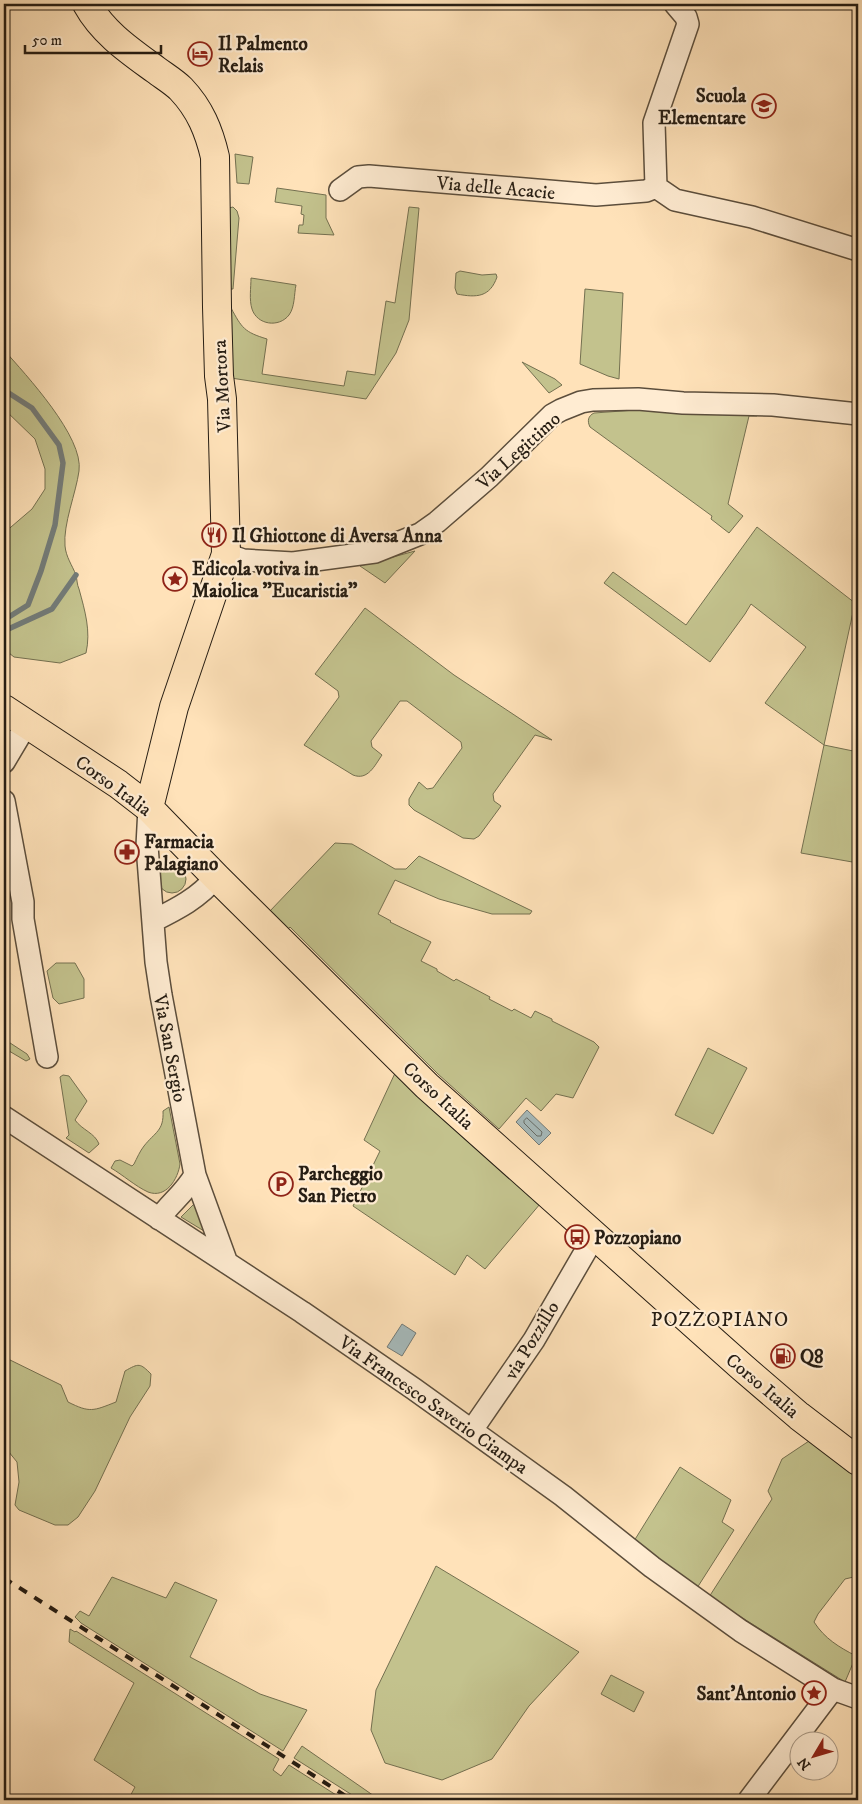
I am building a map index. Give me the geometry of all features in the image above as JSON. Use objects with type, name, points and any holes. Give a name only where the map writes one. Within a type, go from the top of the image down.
[{"type":"main road","name":"Via Mortora","points":[[87,4],[101,25],[118,42],[180,88],[193,103],[210,134],[216,157],[217,307],[226,554],[174,707],[149,808]]},
{"type":"main road","name":"Corso Italia","points":[[4,709],[118,784],[149,808],[216,878],[427,1086],[742,1367],[799,1416],[858,1461]]},
{"type":"street","points":[[675,4],[686,16],[688,24],[654,123],[656,188],[675,200],[752,217],[858,250]]},
{"type":"street","name":"Via delle Acacie","points":[[340,190],[358,177],[369,176],[596,195],[646,192],[656,188]]},
{"type":"street","name":"Via Legittimo","points":[[226,554],[243,560],[293,563],[375,552],[411,538],[437,522],[490,477],[552,415],[580,402],[638,399],[683,403],[773,406],[858,414]]},
{"type":"street","points":[[4,762],[26,725]]},
{"type":"street","points":[[4,800],[23,902],[23,919],[47,1057]]},
{"type":"street","name":"Via San Sergio","points":[[149,808],[147,846],[156,962],[161,995],[195,1175],[227,1263]]},
{"type":"street","points":[[153,921],[180,908],[206,890],[216,878]]},
{"type":"street","name":"Via Francesco Saverio Ciampa","points":[[4,1117],[318,1323],[472,1430],[572,1503],[693,1597],[833,1689],[858,1698]]},
{"type":"street","points":[[159,1219],[180,1197],[195,1175]]},
{"type":"street","name":"via Pozzillo","points":[[472,1430],[534,1340],[566,1281],[588,1247]]},
{"type":"street","points":[[749,1800],[833,1689]]},
{"type":"shaded area","points":[[235,154],[253,157],[249,184],[237,183]]},
{"type":"shaded area","points":[[277,188],[326,195],[326,218],[334,235],[298,233],[299,225],[303,225],[304,215],[301,214],[302,206],[275,202]]},
{"type":"shaded area","points":[[233,207],[237,211],[239,218],[233,289],[230,289],[229,208]]},
{"type":"shaded area","points":[[409,207],[419,208],[409,320],[396,353],[366,399],[231,378],[231,308],[244,328],[253,334],[267,339],[262,374],[344,386],[347,371],[375,375],[386,301],[395,303]]},
{"type":"shaded area","points":[[460,271],[482,275],[496,274],[497,277],[491,289],[487,292],[477,296],[457,294],[455,288],[456,273]]},
{"type":"shaded area","points":[[251,278],[296,285],[292,308],[285,319],[280,322],[269,323],[258,319],[252,309]]},
{"type":"shaded area","points":[[585,289],[623,293],[619,379],[580,364]]},
{"type":"shaded area","points":[[4,350],[52,407],[72,441],[78,457],[79,471],[66,528],[65,546],[76,575],[85,613],[88,637],[86,653],[60,663],[14,657],[4,649],[4,533],[32,509],[45,489],[45,469],[35,439],[4,409]]},
{"type":"shaded area","points":[[522,362],[555,379],[562,385],[549,393]]},
{"type":"shaded area","points":[[637,408],[758,414],[757,416],[749,416],[728,504],[743,516],[729,533],[711,519],[712,516],[589,425],[589,417],[594,413],[636,410]]},
{"type":"shaded area","points":[[757,527],[855,603],[824,745],[765,703],[806,647],[751,604],[710,662],[604,583],[613,572],[686,625]]},
{"type":"shaded area","points":[[415,551],[385,583],[360,566]]},
{"type":"shaded area","points":[[365,608],[454,675],[552,740],[535,735],[493,794],[494,801],[501,806],[479,836],[474,839],[463,838],[414,810],[409,805],[409,799],[419,782],[427,789],[433,788],[462,748],[461,742],[407,701],[400,701],[371,741],[372,747],[382,755],[374,767],[363,776],[353,775],[304,745],[339,697],[338,691],[315,674]]},
{"type":"shaded area","points":[[824,745],[858,752],[858,863],[801,853]]},
{"type":"shaded area","points":[[335,843],[352,844],[395,869],[406,869],[419,856],[532,911],[530,914],[492,914],[439,899],[395,880],[378,914],[431,942],[421,961],[437,969],[437,971],[490,997],[489,999],[512,1011],[514,1009],[531,1018],[535,1011],[594,1042],[599,1047],[573,1098],[556,1094],[541,1111],[526,1098],[499,1129],[438,1074],[290,927],[287,930],[269,912]]},
{"type":"shaded area","points":[[172,865],[182,869],[186,879],[182,889],[172,893],[162,889],[158,879],[162,869]]},
{"type":"shaded area","points":[[56,963],[75,963],[84,979],[84,998],[59,1004],[53,998],[47,971]]},
{"type":"shaded area","points":[[4,1039],[27,1054],[30,1059],[26,1061],[4,1048]]},
{"type":"shaded area","points":[[708,1048],[747,1068],[713,1134],[675,1115]]},
{"type":"shaded area","points":[[396,1071],[540,1204],[485,1269],[467,1255],[455,1275],[353,1206],[380,1151],[364,1140]]},
{"type":"shaded area","points":[[63,1075],[69,1076],[87,1101],[75,1120],[95,1137],[99,1144],[89,1153],[66,1138],[69,1135],[60,1077]]},
{"type":"shaded area","points":[[169,1107],[180,1164],[179,1170],[174,1181],[166,1190],[160,1193],[148,1192],[111,1168],[115,1161],[120,1160],[132,1166],[134,1164],[148,1141],[158,1131],[162,1123],[163,1111]]},
{"type":"shaded area","points":[[195,1203],[205,1228],[204,1231],[181,1217]]},
{"type":"shaded area","points":[[4,1357],[61,1385],[68,1402],[92,1410],[116,1402],[125,1371],[139,1365],[151,1374],[150,1386],[130,1417],[95,1491],[78,1517],[68,1525],[55,1525],[19,1510],[15,1505],[19,1482],[17,1462],[4,1446]]},
{"type":"shaded area","points":[[812,1439],[858,1475],[858,1576],[845,1579],[814,1622],[833,1642],[856,1656],[845,1682],[709,1597],[772,1499],[768,1491],[782,1459]]},
{"type":"shaded area","points":[[680,1467],[731,1500],[722,1522],[734,1530],[697,1588],[634,1541]]},
{"type":"shaded area","points":[[436,1566],[579,1652],[529,1706],[492,1759],[442,1780],[385,1763],[371,1730],[376,1690]]},
{"type":"shaded area","points":[[112,1577],[166,1598],[175,1582],[217,1600],[190,1657],[260,1694],[307,1710],[283,1751],[81,1623],[75,1617],[80,1611],[89,1616]]},
{"type":"shaded area","points":[[70,1629],[279,1759],[273,1770],[281,1776],[289,1765],[344,1800],[128,1800],[135,1787],[94,1760],[134,1683],[69,1642]]},
{"type":"shaded area","points":[[611,1675],[644,1692],[634,1712],[601,1694]]},
{"type":"shaded area","points":[[302,1746],[377,1798],[376,1800],[360,1800],[294,1758]]},
{"type":"water","points":[[527,1110],[551,1133],[539,1145],[516,1122]]},
{"type":"water","points":[[402,1324],[416,1333],[402,1356],[387,1347]]},
{"type":"waterway","points":[[4,390],[32,408],[59,445],[63,463],[55,525],[41,571],[28,605],[4,620]]},
{"type":"waterway","points":[[4,631],[52,609],[76,575]]},
{"type":"railway","points":[[4,1578],[352,1800]]},
{"type":"place","name":"Il Palmento Relais","points":[[200,54]]},
{"type":"place","name":"Scuola Elementare","points":[[764,106]]},
{"type":"place","name":"Il Ghiottone di Aversa Anna","points":[[214,535]]},
{"type":"place","name":"Edicola votiva in Maiolica \"Eucaristia\"","points":[[175,579]]},
{"type":"place","name":"Farmacia Palagiano","points":[[127,852]]},
{"type":"place","name":"Parcheggio San Pietro","points":[[281,1184]]},
{"type":"place","name":"Pozzopiano","points":[[577,1237]]},
{"type":"place","name":"Q8","points":[[783,1356]]},
{"type":"place","name":"Sant'Antonio","points":[[814,1693]]},
{"type":"district","name":"POZZOPIANO","points":[[720,1319]]}]
